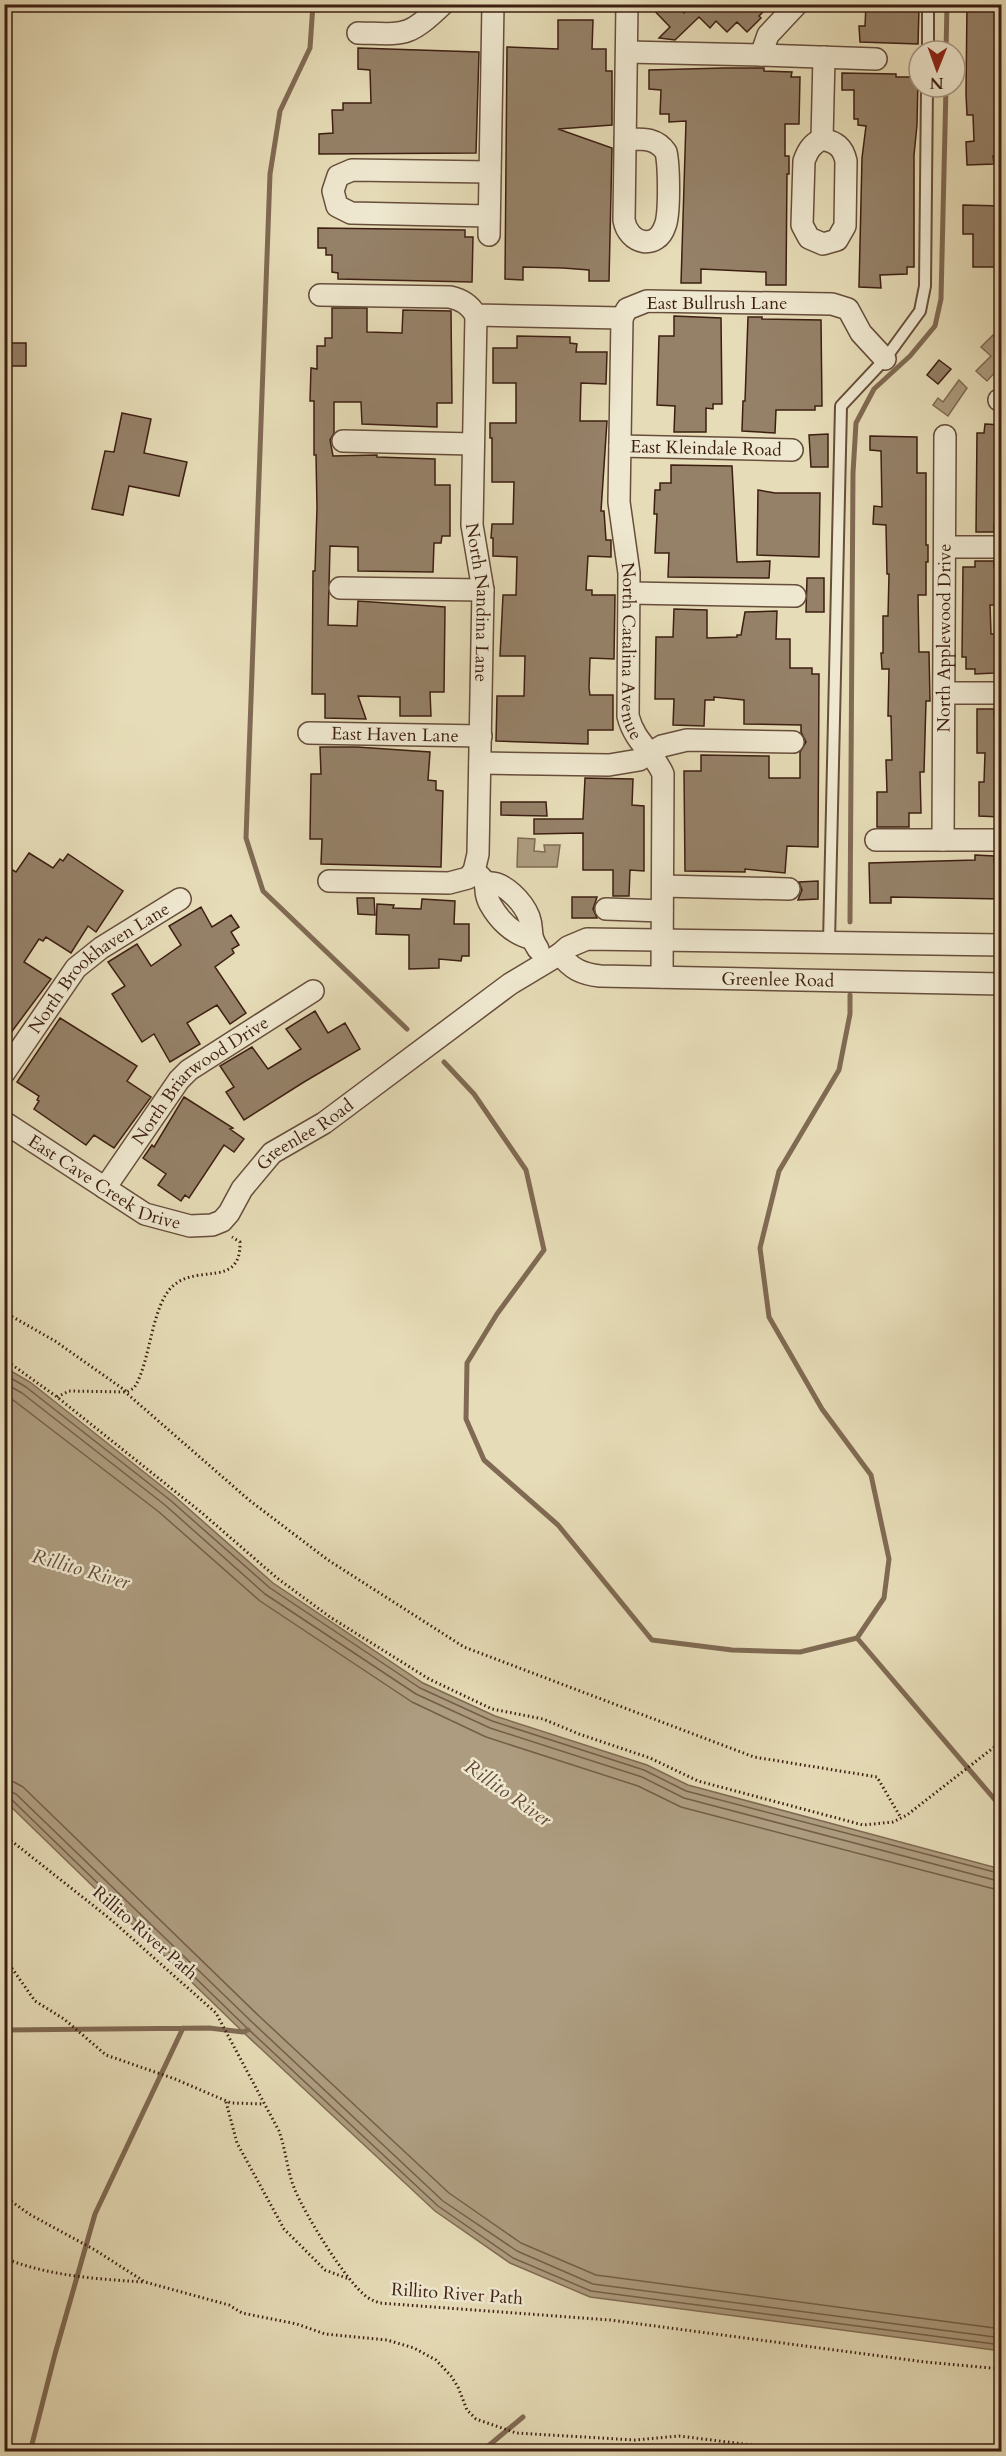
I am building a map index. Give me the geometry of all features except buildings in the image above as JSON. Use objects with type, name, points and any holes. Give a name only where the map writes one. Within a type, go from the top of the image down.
[{"type":"street","points":[[358,33],[407,33],[417,28],[443,4]]},
{"type":"street","points":[[490,172],[352,170],[338,176],[333,191],[337,206],[343,212],[489,226],[490,172],[493,4]]},
{"type":"street","points":[[625,139],[627,4]]},
{"type":"street","points":[[761,55],[768,35],[797,4]]},
{"type":"street","points":[[627,51],[876,58]]},
{"type":"street","points":[[822,139],[824,57]]},
{"type":"street","points":[[320,295],[450,297],[470,306],[476,315]]},
{"type":"street","name":"East Bullrush Lane","points":[[476,315],[622,318],[627,309],[647,301],[832,304],[848,309],[861,333],[885,359]]},
{"type":"street","name":"North Nandina Lane","points":[[476,315],[473,539],[483,590],[478,854],[480,877]]},
{"type":"street","name":"North Catalina Avenue","points":[[622,318],[620,516],[628,558],[630,593],[628,716],[632,732],[658,764],[664,787],[662,977]]},
{"type":"street","name":"North Applewood Drive","points":[[943,840],[945,436]]},
{"type":"street","points":[[343,441],[473,444]]},
{"type":"street","name":"East Kleindale Road","points":[[620,446],[792,450]]},
{"type":"street","points":[[945,547],[1002,547]]},
{"type":"street","points":[[340,588],[483,590]]},
{"type":"street","points":[[630,593],[795,596]]},
{"type":"street","points":[[944,693],[1002,693]]},
{"type":"street","name":"East Haven Lane","points":[[309,733],[481,736]]},
{"type":"street","name":"East Haven Lane","points":[[480,763],[624,764],[674,742],[687,740],[793,742]]},
{"type":"street","points":[[876,840],[1002,840]]},
{"type":"street","points":[[329,881],[449,883],[480,877],[507,888],[528,914],[530,938],[553,958]]},
{"type":"street","points":[[663,886],[789,889]]},
{"type":"street","name":"North Brookhaven Lane","points":[[4,1073],[76,968],[102,948],[180,899]]},
{"type":"street","points":[[606,909],[662,911]]},
{"type":"street","name":"Greenlee Road","points":[[212,1225],[222,1221],[229,1213],[242,1189],[272,1153],[324,1123],[510,984],[568,947],[587,939],[1002,945]]},
{"type":"street","name":"Greenlee Road","points":[[553,958],[588,974],[1002,984]]},
{"type":"street","name":"North Briarwood Drive","points":[[105,1188],[175,1086],[189,1070],[313,991]]},
{"type":"street","name":"East Cave Creek Drive","points":[[4,1122],[130,1206],[159,1220],[200,1227],[212,1225]]},
{"type":"lane","points":[[928,4],[928,39]]},
{"type":"lane","points":[[829,942],[841,406],[885,359],[920,310],[925,286],[927,99]]},
{"type":"path","points":[[57,1397],[69,1390],[125,1392],[137,1382],[168,1292],[184,1279],[222,1272],[237,1263],[240,1255],[240,1242],[212,1225]]},
{"type":"path","points":[[4,1312],[54,1341],[125,1392],[249,1500],[328,1560],[464,1647],[753,1757],[877,1777],[901,1818]]},
{"type":"path","points":[[4,1359],[57,1397],[202,1513],[277,1578],[330,1617],[429,1679],[492,1709],[543,1719],[650,1758],[698,1781],[863,1825],[877,1825],[901,1818],[1002,1741]]},
{"type":"path","name":"Rillito River Path","points":[[4,1835],[109,1918],[216,2013],[279,2131],[300,2202],[351,2279],[365,2296],[379,2303],[610,2320],[925,2362],[1002,2369]]},
{"type":"path","points":[[4,1957],[35,2001],[64,2019],[106,2055],[175,2079],[226,2101],[264,2104]]},
{"type":"path","points":[[226,2101],[237,2143],[284,2229],[325,2270],[351,2279]]},
{"type":"path","points":[[4,2196],[29,2214],[95,2250],[145,2282]]},
{"type":"path","points":[[4,2258],[32,2268],[49,2271],[105,2280],[145,2282],[229,2305],[242,2313],[297,2324],[325,2334],[387,2340],[414,2348],[436,2360],[451,2376],[467,2410],[476,2419],[516,2433],[635,2440],[679,2436],[776,2448],[804,2449],[849,2450],[933,2446],[1002,2449]]},
{"type":"water","points":[[993,335],[1001,343],[1001,366],[987,381],[976,371],[991,356],[981,347]]},
{"type":"water","points":[[959,380],[967,388],[948,416],[933,405],[938,398],[943,402]]},
{"type":"water","points":[[518,838],[535,839],[534,851],[545,852],[544,845],[560,845],[557,867],[517,867]]},
{"type":"water","name":"Rillito River","points":[[4,1367],[30,1382],[173,1495],[273,1583],[423,1683],[495,1716],[647,1765],[688,1785],[1001,1869],[1001,2351],[590,2297],[510,2263],[435,2211],[243,2032],[5,1801]]},
{"type":"waterway","points":[[313,4],[310,48],[280,111],[270,174],[246,838],[263,891],[407,1029]]},
{"type":"waterway","points":[[946,39],[947,4]]},
{"type":"waterway","points":[[850,922],[853,473],[856,423],[874,389],[910,356],[935,326],[941,299],[946,99]]},
{"type":"waterway","points":[[444,1062],[474,1094],[526,1170],[544,1250],[497,1314],[467,1363],[466,1419],[484,1460],[558,1525],[652,1640],[732,1650],[800,1652],[857,1638],[884,1598],[889,1559],[871,1475],[822,1409],[769,1317],[760,1248],[779,1171],[839,1070],[850,1014],[850,995]]},
{"type":"waterway","points":[[857,1638],[1002,1808]]},
{"type":"waterway","points":[[30,2452],[95,2214],[183,2028]]},
{"type":"waterway","points":[[4,2030],[209,2028],[243,2032],[248,2030]]},
{"type":"waterway","points":[[481,2452],[523,2417]]}]
